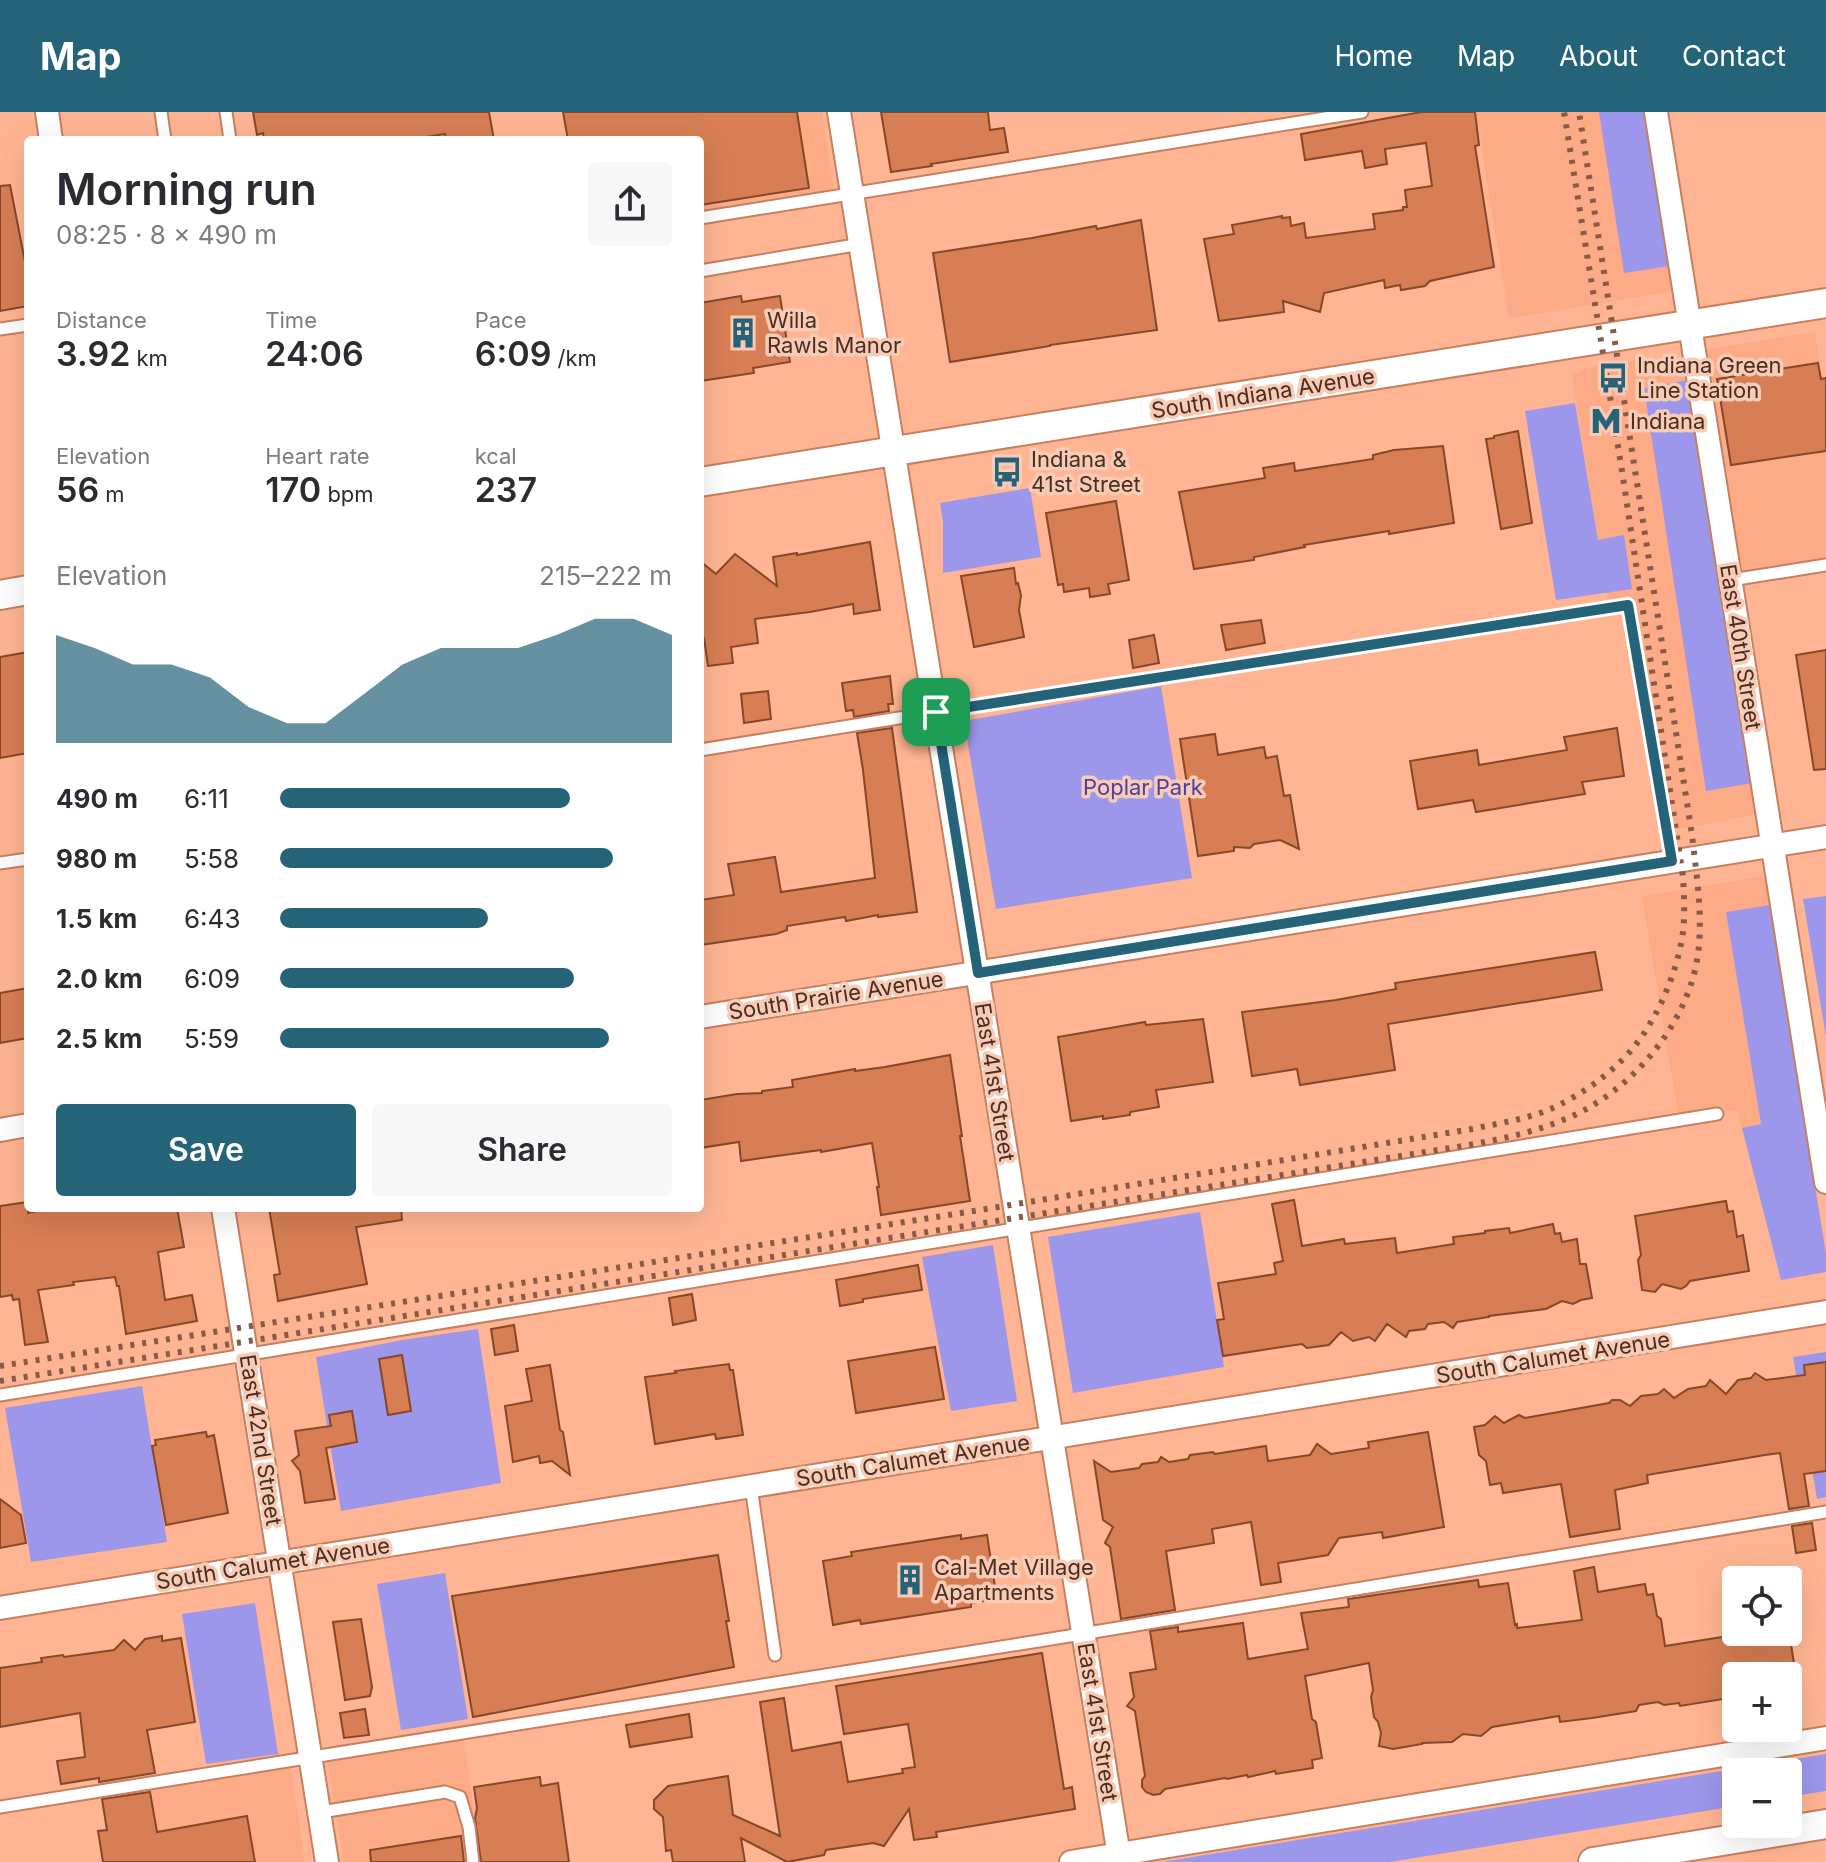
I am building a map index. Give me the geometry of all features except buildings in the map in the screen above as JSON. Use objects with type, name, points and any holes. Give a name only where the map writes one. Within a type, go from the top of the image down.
[{"type":"street","points":[[47,112],[50,136]]},
{"type":"street","name":"East 41st Street","points":[[839,112],[1119,1858]]},
{"type":"street","name":"East 40th Street","points":[[1656,112],[1772,846],[1820,1103],[1826,1182]]},
{"type":"street","name":"South Indiana Avenue","points":[[704,481],[1826,303]]},
{"type":"street","points":[[0,595],[24,591]]},
{"type":"street","name":"South Prairie Avenue","points":[[704,1016],[1826,837]]},
{"type":"street","points":[[0,1130],[24,1126]]},
{"type":"street","name":"East 42nd Street","points":[[224,1212],[327,1862]]},
{"type":"street","name":"South Calumet Avenue","points":[[0,1608],[1826,1312]]},
{"type":"street","points":[[1071,1862],[1119,1858],[1826,1738]]},
{"type":"street","points":[[1593,1862],[1826,1824]]},
{"type":"lane","points":[[161,112],[164,136]]},
{"type":"lane","points":[[226,112],[229,136]]},
{"type":"lane","points":[[704,217],[1362,112]]},
{"type":"lane","points":[[704,270],[861,244]]},
{"type":"lane","points":[[0,329],[24,326]]},
{"type":"lane","points":[[1731,580],[1826,565]]},
{"type":"lane","points":[[704,749],[1628,605],[1672,861]]},
{"type":"lane","points":[[0,863],[24,860]]},
{"type":"lane","points":[[0,1395],[1717,1114]]},
{"type":"lane","points":[[751,1486],[775,1655]]},
{"type":"lane","points":[[0,1807],[1826,1512]]},
{"type":"lane","points":[[321,1812],[445,1792],[460,1797],[469,1827],[473,1862]]},
{"type":"shaded area","points":[[616,112],[822,112],[835,196],[704,217],[704,136],[688,136]]},
{"type":"shaded area","points":[[1476,112],[1599,112],[1624,272],[1670,266],[1674,291],[1509,318]]},
{"type":"shaded area","points":[[1815,332],[1826,404],[1826,565],[1742,578],[1705,350]]},
{"type":"shaded area","points":[[1680,359],[1685,363],[1688,380],[1644,388],[1758,810],[1755,815],[1667,831],[1628,606],[1609,608],[1572,375],[1587,368],[1634,361],[1646,363]]},
{"type":"shaded area","points":[[1764,876],[1770,905],[1726,912],[1761,1124],[1742,1128],[1737,1110],[1679,1120],[1642,897]]},
{"type":"shaded area","points":[[462,1733],[483,1862],[344,1862],[326,1754]]},
{"type":"shaded area","points":[[290,1760],[305,1862],[163,1862],[150,1783]]},
{"type":"green space","points":[[1599,112],[1646,112],[1670,266],[1624,273]]},
{"type":"green space","points":[[1688,380],[1752,783],[1706,791],[1644,388]]},
{"type":"green space","points":[[1575,403],[1598,540],[1624,535],[1632,589],[1556,600],[1525,411]]},
{"type":"green space","points":[[1030,488],[1041,557],[943,573],[940,503]]},
{"type":"green space","name":"Poplar Park","points":[[1161,686],[1192,878],[996,909],[964,721]]},
{"type":"green space","points":[[1826,896],[1826,1037],[1803,899]]},
{"type":"green space","points":[[1770,905],[1826,1254],[1826,1272],[1781,1280],[1742,1128],[1761,1124],[1726,912]]},
{"type":"green space","points":[[1200,1212],[1224,1367],[1073,1393],[1048,1237]]},
{"type":"green space","points":[[993,1245],[1017,1401],[951,1411],[922,1257]]},
{"type":"green space","points":[[478,1329],[501,1483],[341,1511],[316,1357]]},
{"type":"green space","points":[[1826,1352],[1826,1497],[1817,1499],[1793,1357]]},
{"type":"green space","points":[[142,1386],[167,1542],[31,1562],[5,1408]]},
{"type":"green space","points":[[445,1573],[468,1719],[401,1730],[377,1584]]},
{"type":"green space","points":[[255,1603],[278,1754],[206,1764],[182,1614]]},
{"type":"green space","points":[[1826,1754],[1826,1791],[1802,1795],[1801,1758]]},
{"type":"green space","points":[[1722,1771],[1722,1808],[1390,1862],[1162,1862]]},
{"type":"railway","points":[[0,1366],[1472,1129],[1555,1107],[1605,1075],[1643,1035],[1662,1002],[1680,949],[1684,891],[1622,471],[1564,112]]},
{"type":"railway","points":[[0,1381],[1475,1144],[1563,1120],[1613,1092],[1655,1050],[1685,1000],[1694,973],[1700,917],[1692,835],[1579,112]]},
{"type":"place","name":"Willa Rawls Manor","points":[[743,333]]},
{"type":"place","name":"Indiana Green Line Station","points":[[1613,378]]},
{"type":"place","name":"Indiana","points":[[1606,421]]},
{"type":"place","name":"Indiana & 41st Street","points":[[1007,472]]},
{"type":"place","name":"Cal-Met Village Apartments","points":[[910,1580]]},
{"type":"route","points":[[1628,605],[1672,861],[978,973],[936,712],[1628,605]]}]
